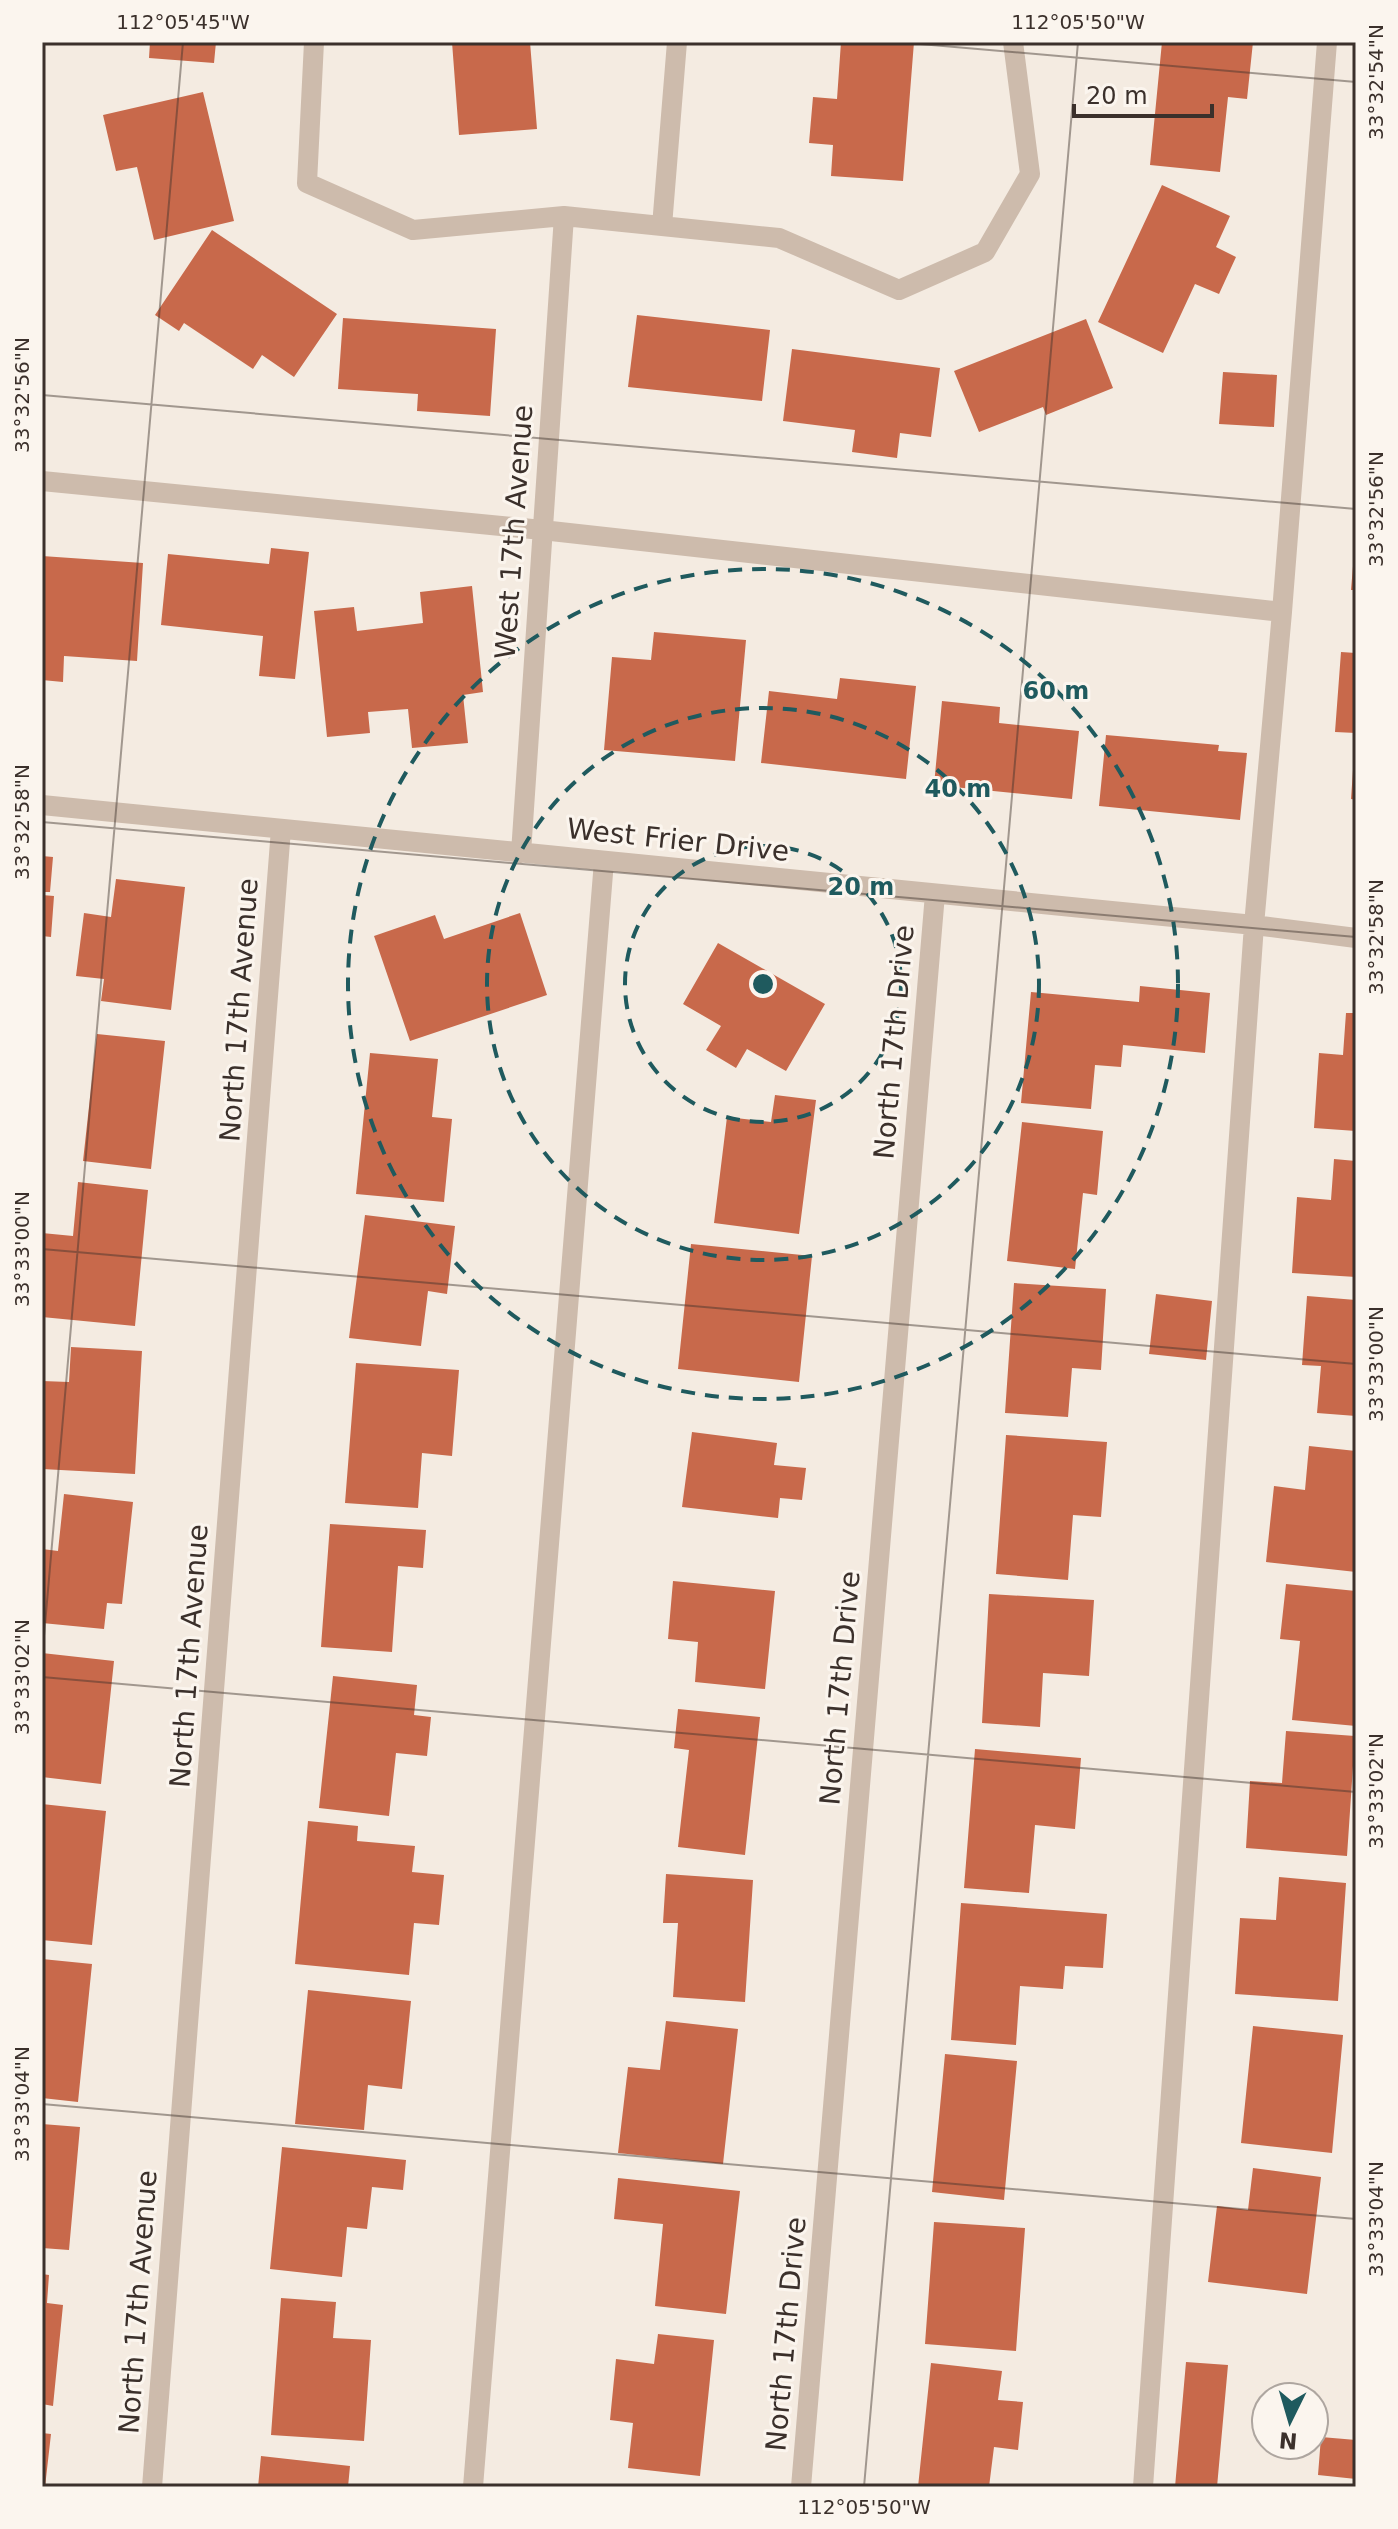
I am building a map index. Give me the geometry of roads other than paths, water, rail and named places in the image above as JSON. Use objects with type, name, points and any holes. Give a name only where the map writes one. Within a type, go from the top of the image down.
[{"type":"street","points":[[314,42],[307,183],[413,230],[564,216],[779,238],[899,290],[985,252],[1030,174],[1013,42]]},
{"type":"street","points":[[662,226],[677,42]]},
{"type":"street","points":[[1143,2487],[1254,925],[1327,42]]},
{"type":"street","name":"West 17th Avenue","points":[[521,853],[564,216]]},
{"type":"street","points":[[42,481],[542,530],[1282,612]]},
{"type":"street","name":"West Frier Drive","points":[[42,805],[1254,925],[1356,938]]},
{"type":"street","name":"North 17th Avenue","points":[[152,2487],[281,829]]},
{"type":"street","points":[[473,2487],[604,861]]},
{"type":"street","name":"North 17th Drive","points":[[801,2487],[935,894]]}]
